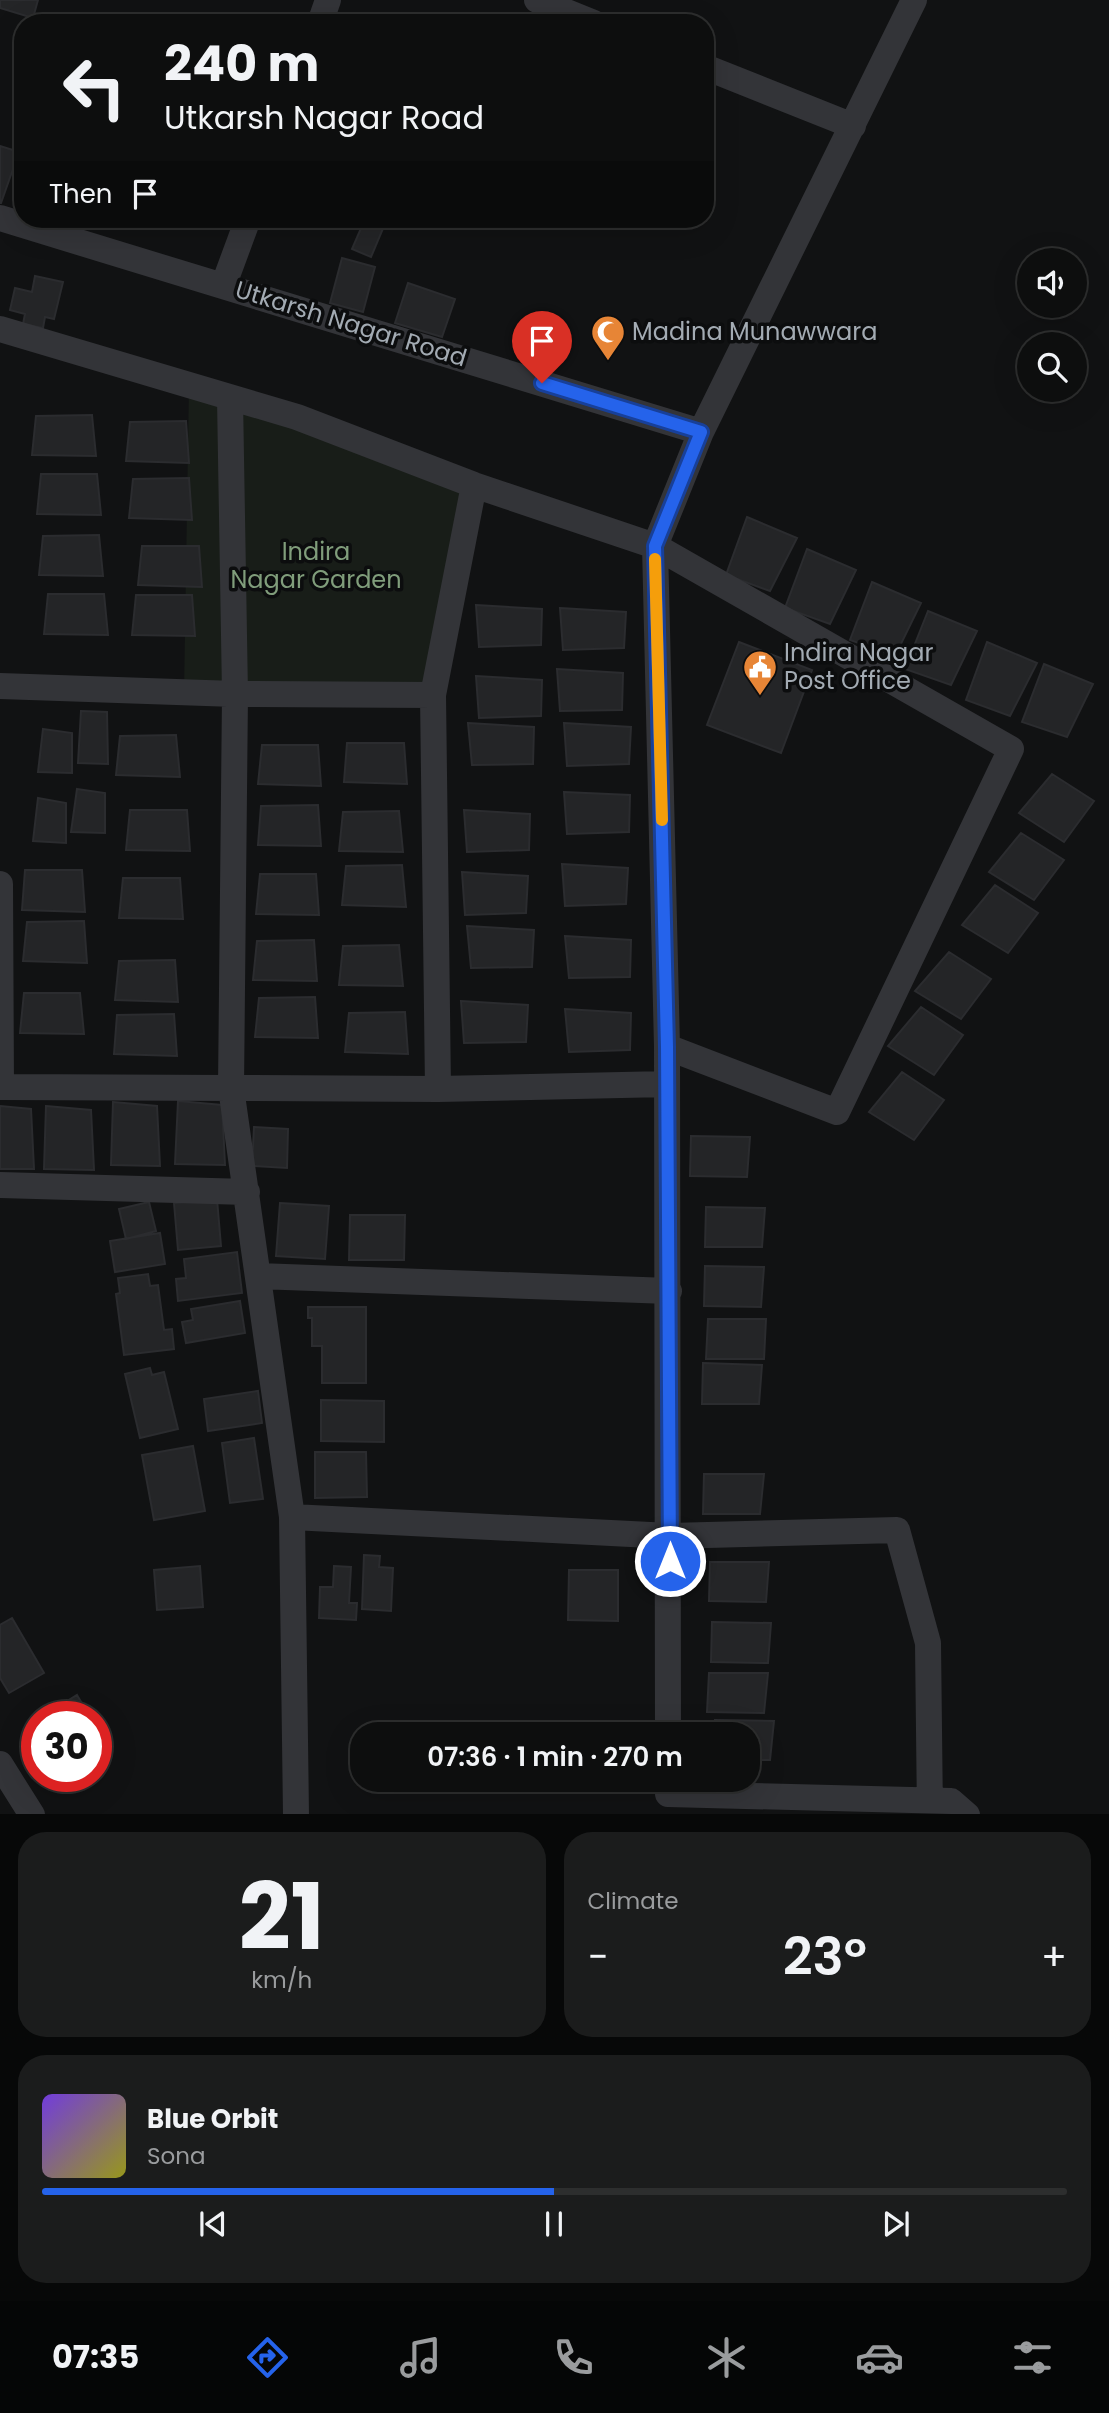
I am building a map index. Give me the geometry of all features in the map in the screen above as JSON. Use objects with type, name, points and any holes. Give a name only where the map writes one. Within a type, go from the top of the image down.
[{"type":"street","points":[[537,0],[572,14]]},
{"type":"street","points":[[668,1722],[670,1536],[667,1047],[655,546],[701,432],[853,126],[910,1]]},
{"type":"street","points":[[714,71],[853,126]]},
{"type":"street","name":"Utkarsh Nagar Road","points":[[34,228],[701,432]]},
{"type":"street","points":[[224,284],[245,228]]},
{"type":"street","points":[[0,329],[297,417],[474,485],[655,546],[1011,749],[837,1112],[667,1047]]},
{"type":"street","points":[[230,398],[235,694],[231,1088],[292,1517],[296,1814]]},
{"type":"street","points":[[438,1089],[433,695],[474,485]]},
{"type":"street","points":[[0,686],[235,694],[433,695]]},
{"type":"street","points":[[0,884],[1,1087],[438,1089],[667,1084]]},
{"type":"street","points":[[0,1185],[247,1192]]},
{"type":"street","points":[[258,1276],[669,1291]]},
{"type":"street","points":[[292,1517],[670,1536],[897,1530],[928,1643],[930,1807]]},
{"type":"street","points":[[0,1764],[31,1814]]},
{"type":"street","points":[[668,1796],[795,1806],[930,1807],[951,1801],[966,1814]]},
{"type":"green space","name":"Indira Nagar Garden","points":[[189,385],[474,485],[433,695],[184,692]]},
{"type":"building","points":[[0,0],[38,0],[34,14],[20,14],[0,8]]},
{"type":"building","points":[[0,146],[14,150],[14,166],[0,203]]},
{"type":"building","points":[[361,228],[383,228],[371,257],[352,249]]},
{"type":"building","points":[[342,258],[375,267],[363,312],[330,303]]},
{"type":"building","points":[[35,276],[63,282],[54,319],[45,317],[43,328],[23,324],[25,314],[10,310],[15,288],[32,292]]},
{"type":"building","points":[[408,283],[455,299],[442,337],[395,323]]},
{"type":"building","points":[[92,415],[96,456],[32,455],[36,416]]},
{"type":"building","points":[[186,421],[189,463],[126,461],[130,422]]},
{"type":"building","points":[[41,474],[97,474],[101,515],[37,514]]},
{"type":"building","points":[[189,478],[192,520],[129,518],[133,479]]},
{"type":"building","points":[[747,517],[797,538],[770,591],[726,575]]},
{"type":"building","points":[[99,535],[103,576],[39,575],[43,536]]},
{"type":"building","points":[[142,546],[199,546],[202,587],[138,585]]},
{"type":"building","points":[[807,549],[856,570],[830,624],[785,608]]},
{"type":"building","points":[[872,582],[921,603],[895,656],[850,640]]},
{"type":"building","points":[[48,594],[104,594],[108,635],[44,634]]},
{"type":"building","points":[[136,595],[192,595],[195,636],[132,635]]},
{"type":"building","points":[[476,605],[542,609],[541,645],[479,647]]},
{"type":"building","points":[[560,608],[626,612],[624,648],[563,650]]},
{"type":"building","points":[[928,611],[977,631],[951,685],[905,669]]},
{"type":"building","name":"Indira Nagar Post Office","points":[[739,642],[812,670],[781,753],[707,725]]},
{"type":"building","points":[[987,642],[1037,663],[1010,716],[966,700]]},
{"type":"building","points":[[1044,664],[1093,684],[1067,737],[1022,722]]},
{"type":"building","points":[[557,669],[623,673],[622,710],[560,711]]},
{"type":"building","points":[[476,676],[542,680],[541,716],[479,718]]},
{"type":"building","points":[[81,711],[107,712],[108,764],[78,763]]},
{"type":"building","points":[[468,723],[534,727],[533,764],[472,765]]},
{"type":"building","points":[[564,723],[631,727],[629,764],[567,766]]},
{"type":"building","points":[[43,729],[72,733],[72,773],[38,772]]},
{"type":"building","points":[[176,735],[180,777],[116,775],[120,736]]},
{"type":"building","points":[[347,743],[404,743],[407,784],[344,782]]},
{"type":"building","points":[[262,745],[318,745],[321,786],[258,784]]},
{"type":"building","points":[[1052,774],[1094,801],[1064,842],[1019,813]]},
{"type":"building","points":[[77,789],[105,793],[105,833],[71,832]]},
{"type":"building","points":[[564,792],[630,795],[629,832],[567,834]]},
{"type":"building","points":[[38,798],[66,803],[66,843],[33,841]]},
{"type":"building","points":[[318,805],[321,846],[258,845],[261,806]]},
{"type":"building","points":[[130,810],[187,810],[190,851],[126,850]]},
{"type":"building","points":[[464,810],[530,814],[529,850],[467,852]]},
{"type":"building","points":[[399,811],[403,852],[339,851],[343,812]]},
{"type":"building","points":[[1021,833],[1064,860],[1034,900],[989,872]]},
{"type":"building","points":[[562,864],[628,868],[626,904],[565,906]]},
{"type":"building","points":[[402,865],[406,907],[342,905],[346,866]]},
{"type":"building","points":[[25,870],[82,870],[85,912],[22,910]]},
{"type":"building","points":[[462,872],[528,876],[526,913],[465,915]]},
{"type":"building","points":[[260,874],[316,874],[319,915],[256,914]]},
{"type":"building","points":[[123,878],[180,878],[183,919],[119,918]]},
{"type":"building","points":[[995,885],[1038,913],[1008,953],[962,925]]},
{"type":"building","points":[[84,921],[87,963],[23,961],[27,922]]},
{"type":"building","points":[[467,926],[534,930],[532,967],[471,968]]},
{"type":"building","points":[[565,936],[631,940],[630,977],[569,978]]},
{"type":"building","points":[[314,940],[317,981],[253,980],[257,941]]},
{"type":"building","points":[[399,945],[403,986],[339,985],[343,946]]},
{"type":"building","points":[[949,952],[991,979],[961,1019],[915,991]]},
{"type":"building","points":[[175,960],[178,1002],[115,1000],[119,961]]},
{"type":"building","points":[[24,993],[80,993],[84,1034],[20,1033]]},
{"type":"building","points":[[315,997],[318,1038],[255,1037],[259,998]]},
{"type":"building","points":[[461,1001],[528,1005],[526,1042],[464,1043]]},
{"type":"building","points":[[921,1007],[963,1035],[934,1075],[888,1046]]},
{"type":"building","points":[[565,1009],[631,1013],[630,1050],[569,1052]]},
{"type":"building","points":[[405,1012],[408,1054],[345,1052],[349,1013]]},
{"type":"building","points":[[174,1014],[177,1056],[114,1054],[117,1015]]},
{"type":"building","points":[[902,1072],[944,1100],[914,1140],[869,1112]]},
{"type":"building","points":[[178,1101],[222,1105],[225,1165],[175,1164]]},
{"type":"building","points":[[113,1102],[157,1106],[160,1166],[111,1165]]},
{"type":"building","points":[[0,1106],[31,1109],[34,1169],[0,1169]]},
{"type":"building","points":[[46,1106],[91,1110],[94,1170],[44,1169]]},
{"type":"building","points":[[254,1127],[288,1129],[287,1168],[252,1166]]},
{"type":"building","points":[[691,1136],[750,1137],[747,1177],[690,1176]]},
{"type":"building","points":[[217,1199],[221,1246],[178,1250],[174,1203]]},
{"type":"building","points":[[149,1202],[156,1231],[126,1239],[119,1209]]},
{"type":"building","points":[[280,1203],[329,1206],[325,1259],[276,1256]]},
{"type":"building","points":[[706,1207],[765,1208],[762,1247],[705,1247]]},
{"type":"building","points":[[350,1215],[405,1215],[404,1260],[349,1260]]},
{"type":"building","points":[[160,1233],[165,1264],[115,1272],[110,1241]]},
{"type":"building","points":[[237,1252],[242,1293],[178,1301],[176,1279],[186,1278],[184,1259]]},
{"type":"building","points":[[705,1266],[764,1267],[761,1307],[704,1306]]},
{"type":"building","points":[[148,1274],[150,1286],[158,1285],[164,1330],[172,1329],[174,1349],[124,1355],[116,1294],[120,1293],[118,1278]]},
{"type":"building","points":[[240,1301],[245,1333],[186,1343],[182,1322],[193,1320],[191,1309]]},
{"type":"building","points":[[308,1307],[366,1307],[366,1383],[322,1383],[322,1346],[312,1346],[312,1318],[308,1318]]},
{"type":"building","points":[[708,1319],[766,1319],[764,1359],[706,1359]]},
{"type":"building","points":[[703,1363],[762,1365],[759,1404],[702,1404]]},
{"type":"building","points":[[150,1368],[152,1375],[164,1372],[178,1429],[140,1438],[125,1374]]},
{"type":"building","points":[[258,1391],[262,1423],[208,1431],[204,1399]]},
{"type":"building","points":[[321,1400],[384,1401],[384,1442],[321,1441]]},
{"type":"building","points":[[254,1438],[263,1499],[230,1503],[222,1443]]},
{"type":"building","points":[[193,1446],[205,1511],[154,1520],[142,1455]]},
{"type":"building","points":[[315,1452],[366,1452],[367,1497],[315,1498]]},
{"type":"building","points":[[704,1474],[764,1474],[760,1514],[703,1514]]},
{"type":"building","points":[[364,1555],[380,1556],[379,1567],[393,1568],[391,1611],[362,1609]]},
{"type":"building","points":[[710,1562],[769,1562],[766,1602],[709,1601]]},
{"type":"building","points":[[200,1566],[203,1607],[157,1610],[154,1570]]},
{"type":"building","points":[[334,1566],[351,1567],[349,1603],[357,1603],[356,1620],[319,1618],[320,1587],[333,1587]]},
{"type":"building","points":[[569,1570],[618,1570],[618,1621],[568,1620]]},
{"type":"building","points":[[12,1618],[44,1673],[9,1693],[0,1678],[0,1625]]},
{"type":"building","points":[[712,1622],[771,1623],[768,1663],[711,1662]]},
{"type":"building","points":[[709,1673],[768,1673],[764,1713],[707,1712]]},
{"type":"building","points":[[77,1695],[81,1701],[67,1701]]},
{"type":"building","points":[[774,1721],[770,1760],[760,1760],[760,1722],[715,1722]]},
{"type":"slow traffic","points":[[655,559],[662,820]]},
{"type":"place","name":"Madina Munawwara","points":[[608,362]]},
{"type":"place","name":"Indira Nagar Post Office","points":[[760,697]]},
{"type":"route","points":[[542,383],[701,432],[655,546],[667,1047],[670,1561]]}]
